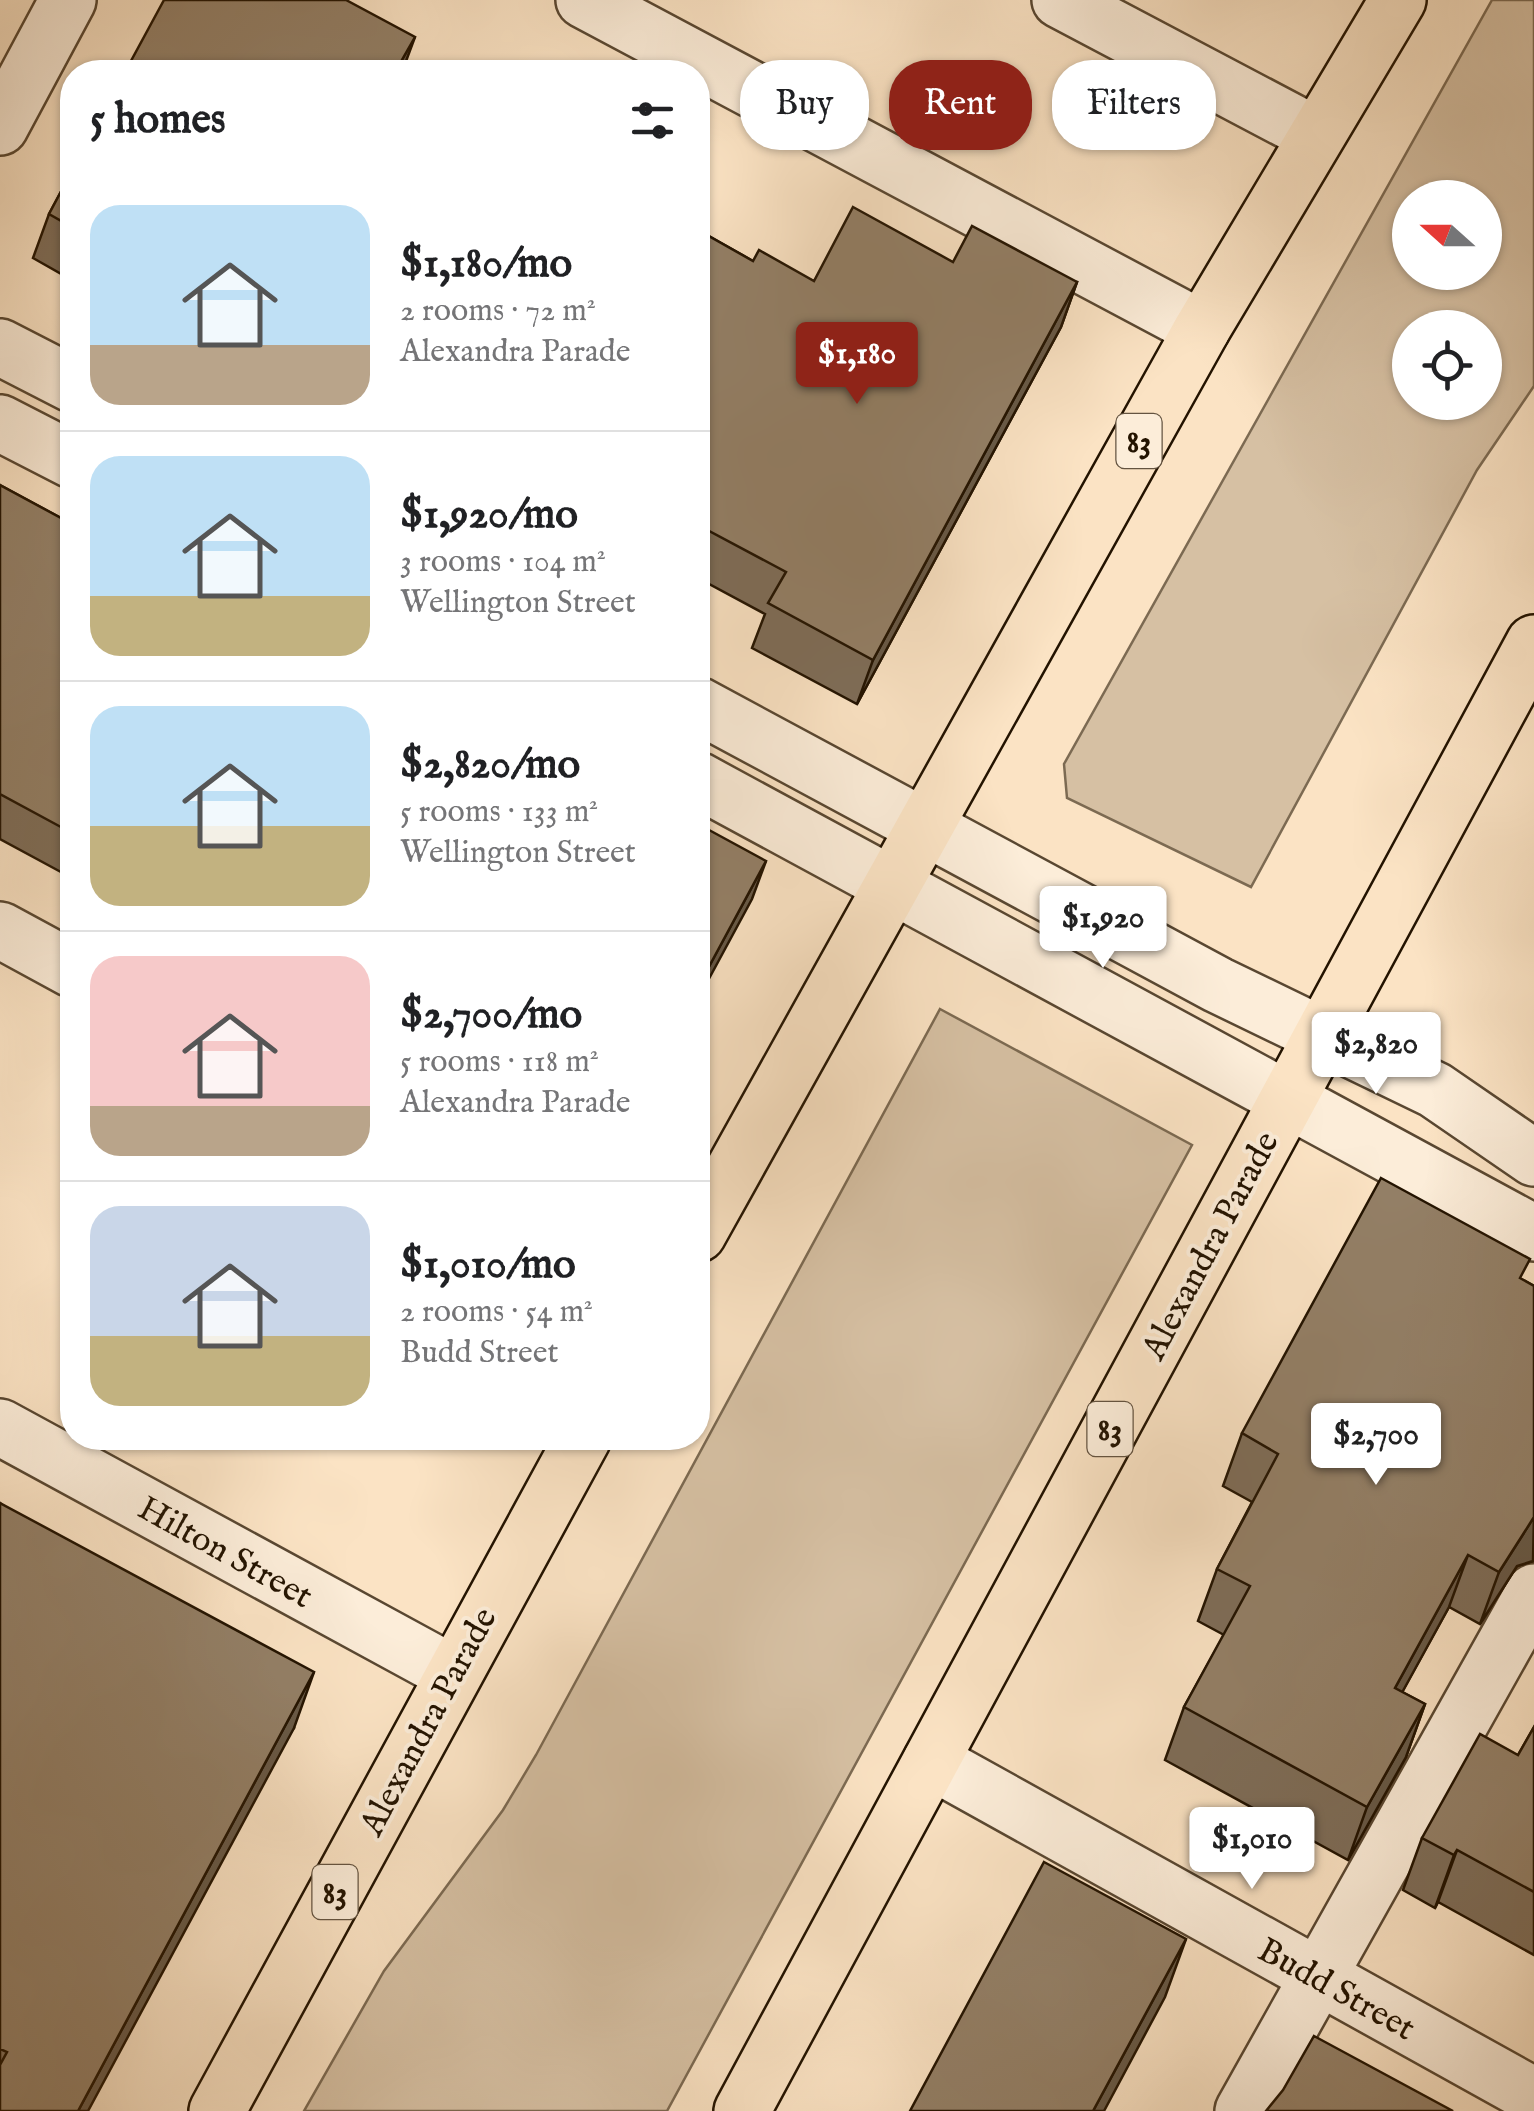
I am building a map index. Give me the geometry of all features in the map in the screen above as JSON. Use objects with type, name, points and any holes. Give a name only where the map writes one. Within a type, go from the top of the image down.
[{"type":"highway","name":"83","points":[[710,1213],[1202,329],[1398,0]]},
{"type":"highway","name":"Alexandra Parade","points":[[742,2111],[1534,643]]},
{"type":"highway","name":"Alexandra Parade","points":[[217,2111],[452,1673],[577,1450]]},
{"type":"street","points":[[0,127],[68,0]]},
{"type":"street","points":[[584,0],[697,60]]},
{"type":"street","points":[[1060,0],[1316,136]]},
{"type":"street","points":[[710,67],[1202,329]]},
{"type":"street","points":[[0,347],[60,378]]},
{"type":"street","points":[[0,423],[60,454]]},
{"type":"street","points":[[710,710],[1218,985],[1435,1090],[1534,1158]]},
{"type":"street","points":[[710,787],[1290,1097],[1534,1233]]},
{"type":"street","points":[[0,930],[60,962]]},
{"type":"street","name":"Hilton Street","points":[[0,1428],[452,1673]]},
{"type":"street","points":[[1243,2111],[1317,1978],[1517,1662],[1534,1592]]},
{"type":"street","name":"Budd Street","points":[[931,1761],[1534,2096]]},
{"type":"shaded area","points":[[1492,0],[1534,0],[1534,386],[1477,470],[1251,887],[1067,798],[1064,764]]},
{"type":"shaded area","points":[[940,1009],[1192,1145],[667,2111],[304,2111],[384,1971],[503,1810],[536,1755],[701,1450],[710,1450],[710,1434]]},
{"type":"building","points":[[164,0],[346,0],[415,37],[402,60],[132,60]]},
{"type":"building","points":[[60,193],[60,220],[49,214]]},
{"type":"building","points":[[853,207],[953,262],[972,226],[1077,282],[873,660],[768,603],[786,572],[710,531],[710,237],[753,261],[759,250],[814,281]]},
{"type":"building","points":[[0,485],[60,518],[60,826],[0,794]]},
{"type":"building","points":[[710,831],[766,861],[710,965]]},
{"type":"building","points":[[1381,1178],[1530,1259],[1520,1278],[1534,1286],[1534,1517],[1499,1572],[1468,1555],[1395,1688],[1425,1704],[1367,1807],[1184,1707],[1250,1586],[1217,1569],[1278,1454],[1242,1433]]},
{"type":"building","points":[[0,1503],[314,1672],[78,2111],[0,2111],[0,2065],[7,2052],[0,2049]]},
{"type":"building","points":[[1534,1727],[1534,1892],[1457,1850],[1454,1855],[1422,1838],[1480,1734],[1518,1755]]},
{"type":"building","points":[[1044,1862],[1186,1939],[1093,2111],[910,2111]]},
{"type":"building","points":[[1314,2036],[1453,2111],[1266,2111]]}]
